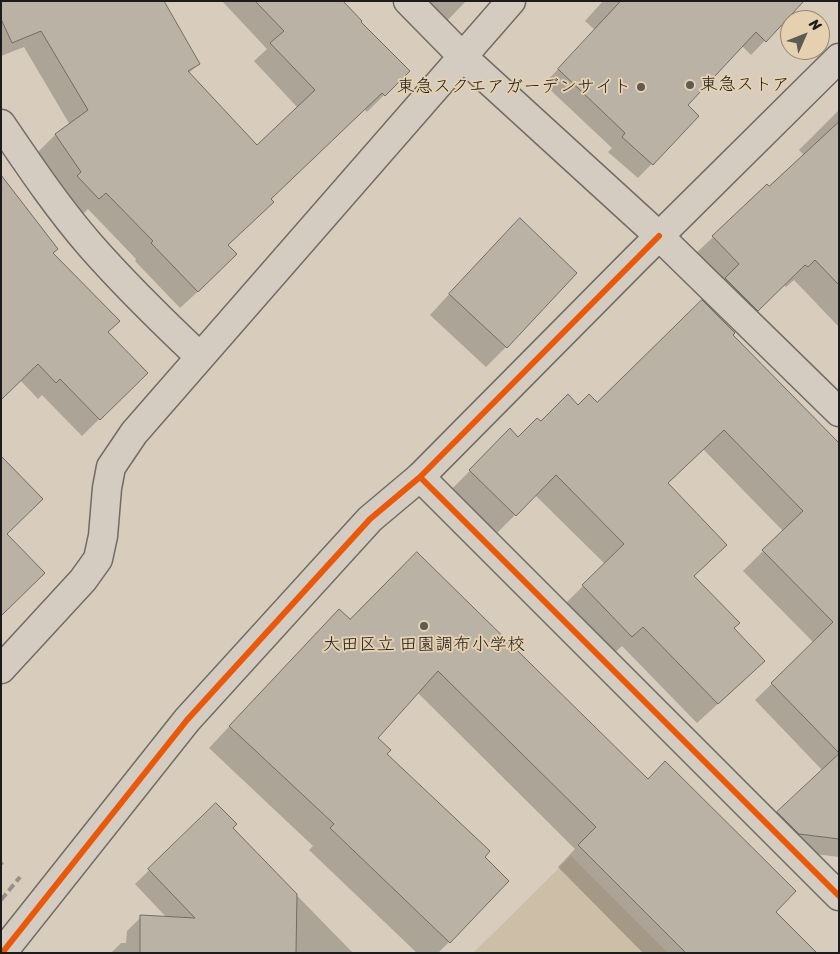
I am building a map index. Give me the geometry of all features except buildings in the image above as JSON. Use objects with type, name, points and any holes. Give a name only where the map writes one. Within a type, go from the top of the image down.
[{"type":"street","points":[[408,1],[463,57],[659,236],[839,412]]},
{"type":"street","points":[[1,669],[83,580],[98,559],[103,536],[107,488],[111,467],[134,433],[511,1]]},
{"type":"street","points":[[2,953],[187,720],[370,519],[420,477],[839,58]]},
{"type":"street","points":[[1,124],[89,244],[139,298],[200,357]]},
{"type":"street","points":[[420,477],[839,896]]},
{"type":"shaded area","points":[[571,856],[668,953],[473,953]]},
{"type":"railway","points":[[1,900],[20,877]]},
{"type":"cycle path","points":[[2,953],[187,720],[370,519],[420,477],[659,236]]},
{"type":"cycle path","points":[[420,477],[839,896]]},
{"type":"place","name":"東急ストア","points":[[690,85]]},
{"type":"place","name":"東急スクエアガーデンサイト","points":[[641,87]]},
{"type":"place","name":"大田区立 田園調布小学校","points":[[424,626]]}]
